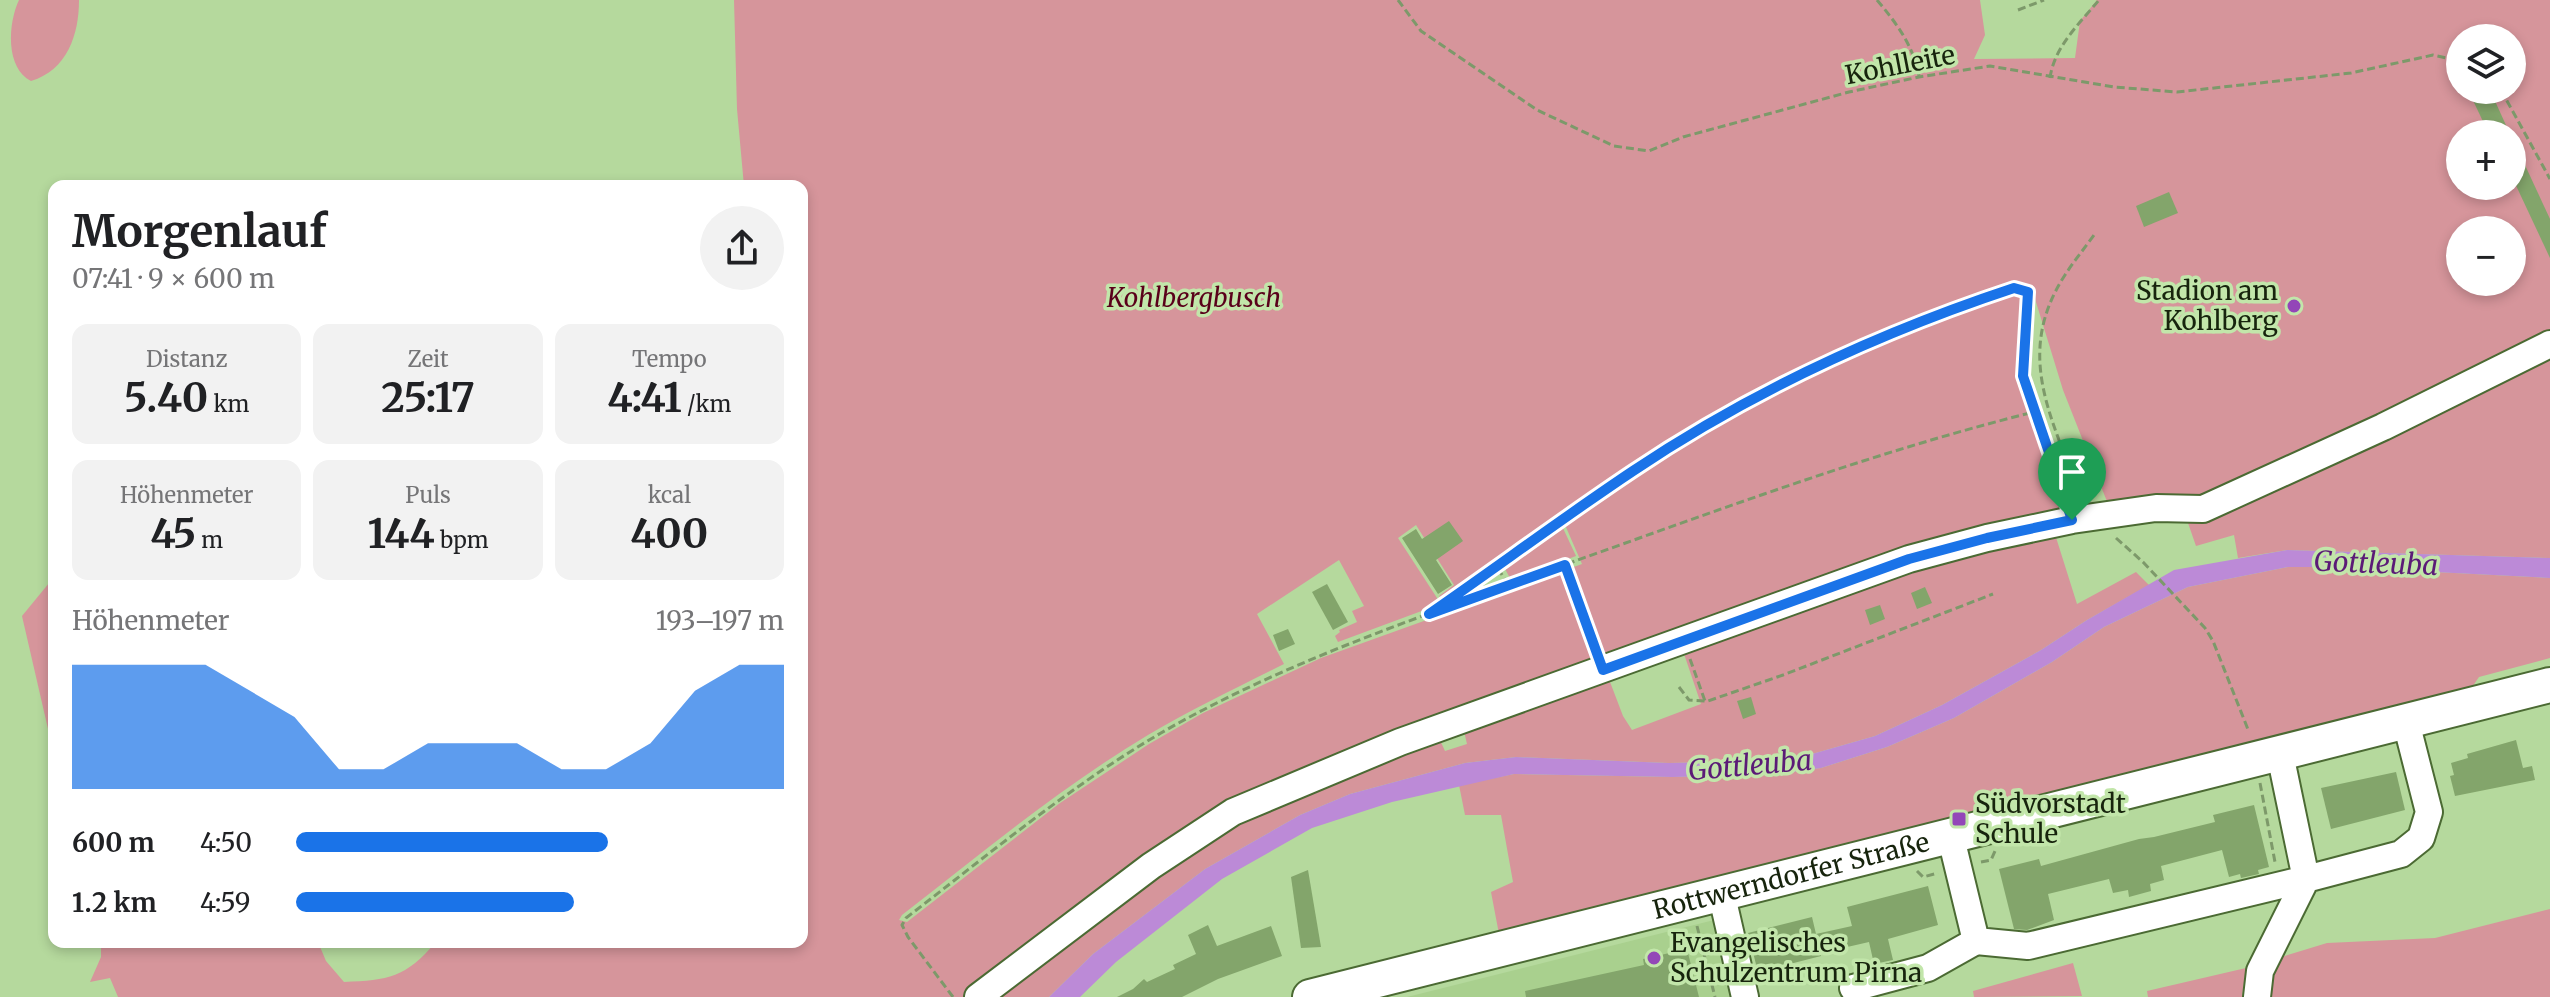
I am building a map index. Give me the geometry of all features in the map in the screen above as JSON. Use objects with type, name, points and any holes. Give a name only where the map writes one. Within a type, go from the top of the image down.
[{"type":"main road","name":"Rottwerndorfer Straße","points":[[1310,997],[1721,892],[2265,763],[2550,685]]},
{"type":"lane","points":[[978,997],[1151,866],[1233,812],[1400,742],[1909,559],[1987,538],[2080,519],[2156,508],[2203,509],[2383,427],[2550,344]]},
{"type":"lane","points":[[1853,988],[1928,968],[1976,941],[2028,946],[2401,854],[2421,838],[2429,812],[2406,722]]},
{"type":"lane","points":[[2257,997],[2260,971],[2306,879],[2265,763]]},
{"type":"lane","points":[[1951,838],[1976,941]]},
{"type":"lane","points":[[1721,892],[1745,997]]},
{"type":"path","name":"Kohlleite","points":[[1398,0],[1421,31],[1537,110],[1614,146],[1649,151],[1683,137],[1849,92],[1990,66],[2114,87],[2177,92],[2351,73],[2433,55],[2446,58]]},
{"type":"path","points":[[1877,0],[1900,26],[1915,57],[1919,77]]},
{"type":"path","points":[[2018,10],[2044,0]]},
{"type":"path","points":[[2050,78],[2052,65],[2067,39],[2099,0]]},
{"type":"path","points":[[2509,104],[2550,179]]},
{"type":"path","points":[[2080,519],[2041,385],[2038,358],[2041,330],[2053,297],[2064,276],[2094,235]]},
{"type":"path","points":[[1429,614],[1634,470],[1727,414],[1842,355],[1957,307],[2014,288],[2028,292],[2023,376],[2034,412],[2080,519],[2123,543],[2197,618],[2213,641],[2265,763],[2279,885]]},
{"type":"path","points":[[953,997],[908,937],[902,925],[906,918],[1060,800],[1201,710],[1322,653],[1508,585],[1796,482],[2034,412]]},
{"type":"path","points":[[1565,565],[1603,670]]},
{"type":"path","points":[[1497,566],[1508,585]]},
{"type":"path","points":[[1679,687],[1689,700],[1705,701],[1783,675],[1993,594]]},
{"type":"path","points":[[1684,641],[1705,701]]},
{"type":"path","points":[[1695,918],[1715,997]]},
{"type":"shaded area","name":"Evangelisches Schulzentrum Pirna","points":[[1734,915],[1755,997],[1407,997]]},
{"type":"green space","points":[[19,0],[79,0],[77,26],[68,50],[54,69],[31,81],[17,66],[11,44]]},
{"type":"green space","name":"Kohlbergbusch","points":[[734,0],[1980,0],[1985,35],[1974,59],[2075,58],[2080,21],[2097,0],[2550,0],[2550,558],[2287,550],[2238,558],[2234,535],[2196,546],[2180,500],[2108,504],[2063,390],[2032,289],[2025,355],[2030,389],[2073,512],[1229,811],[969,997],[118,997],[110,978],[90,982],[101,957],[101,948],[321,948],[326,961],[344,982],[395,975],[415,963],[430,948],[808,948],[808,180],[743,180],[737,109]],"holes":[[[1562,518],[1582,564],[1321,658],[1203,713],[1149,744],[1060,803],[907,922],[899,920],[1022,821],[1084,776],[1181,716],[1284,664],[1257,614],[1339,560],[1364,606],[1352,611],[1357,622],[1339,630],[1335,636],[1338,642],[1427,609],[1439,601],[1398,538],[1416,525],[1454,585],[1439,596],[1442,600]]]},
{"type":"green space","points":[[1562,526],[1576,556],[1511,580],[1504,567]]},
{"type":"green space","points":[[2054,531],[2077,604],[2136,572],[2149,585],[1942,705],[1875,736],[1805,756],[1765,761],[1669,763],[1516,757],[1465,763],[1350,794],[1300,815],[1205,869],[1093,954],[1049,997],[987,997],[1235,816],[1438,736],[1445,751],[1467,744],[1463,727],[1607,674],[1623,716],[1632,730],[1701,704],[1682,648],[1910,565]]},
{"type":"green space","points":[[2288,567],[2550,578],[2550,658],[2479,677],[2468,693],[2024,806],[2021,799],[1955,816],[1956,822],[1499,934],[1491,892],[1513,882],[1501,815],[1465,815],[1459,785],[1514,774],[1672,777],[1769,775],[1821,768],[1887,747],[1954,718],[2052,662],[2104,627],[2188,587]]},
{"type":"green space","points":[[48,584],[48,729],[22,616]]},
{"type":"green space","points":[[2550,909],[2550,997],[2268,997],[2275,959],[2327,943],[2435,938]]},
{"type":"green space","points":[[2073,963],[2082,996],[1974,997],[1973,991]]},
{"type":"green space","points":[[2246,968],[2242,997],[2148,997],[2147,991]]},
{"type":"water","name":"Gottleuba","points":[[2287,550],[2550,558],[2550,578],[2288,567],[2188,587],[2104,627],[2052,662],[1954,718],[1887,747],[1821,768],[1769,775],[1672,777],[1514,774],[1392,802],[1312,828],[1222,879],[1116,962],[1080,997],[1049,997],[1093,954],[1205,869],[1300,815],[1350,794],[1465,763],[1516,757],[1669,763],[1765,761],[1805,756],[1875,736],[1942,705],[2174,570]]},
{"type":"building","points":[[2475,104],[2496,104],[2504,120],[2482,120]]},
{"type":"building","points":[[2526,167],[2550,219],[2550,258],[2523,200],[2526,200]]},
{"type":"building","points":[[2169,192],[2178,213],[2144,227],[2136,206]]},
{"type":"building","points":[[1449,521],[1463,541],[1436,560],[1452,585],[1438,594],[1402,538],[1416,529],[1422,539]]},
{"type":"building","points":[[1327,584],[1348,622],[1333,630],[1312,592]]},
{"type":"building","points":[[1925,587],[1932,603],[1917,609],[1911,593]]},
{"type":"building","points":[[1880,605],[1885,619],[1870,625],[1865,610]]},
{"type":"building","points":[[1288,629],[1295,644],[1279,651],[1273,635]]},
{"type":"building","points":[[1751,697],[1756,714],[1743,719],[1737,701]]},
{"type":"building","points":[[2516,740],[2523,768],[2532,766],[2535,780],[2455,796],[2450,776],[2454,775],[2451,763],[2468,758],[2467,754]]},
{"type":"building","points":[[2396,772],[2405,810],[2331,829],[2321,788]]},
{"type":"building","points":[[2254,805],[2269,867],[2258,870],[2259,874],[2229,877],[2222,850],[2161,866],[2164,880],[2150,884],[2151,891],[2129,897],[2128,890],[2113,893],[2109,879],[2048,894],[2054,920],[2027,930],[2014,929],[1999,869],[2039,859],[2041,866],[2215,822],[2213,815]]},
{"type":"building","points":[[1308,870],[1321,947],[1301,948],[1291,877]]},
{"type":"building","points":[[1928,886],[1938,925],[1888,939],[1893,960],[1874,964],[1869,942],[1758,972],[1748,933],[1812,917],[1816,934],[1852,926],[1847,907]]},
{"type":"building","points":[[1208,925],[1217,946],[1271,926],[1282,956],[1218,979],[1182,997],[1117,997],[1144,979],[1147,982],[1175,969],[1173,965],[1196,954],[1188,935]]},
{"type":"building","points":[[1687,949],[1699,997],[1526,997],[1525,991],[1644,965],[1643,959]]},
{"type":"place","name":"Stadion am Kohlberg","points":[[2294,306]]},
{"type":"place","name":"Südvorstadt Schule","points":[[1959,819]]},
{"type":"place","name":"Evangelisches Schulzentrum Pirna","points":[[1654,958]]},
{"type":"route","points":[[2014,288],[2028,292],[2023,376],[2072,520],[1909,559],[1603,670],[1565,565],[1429,614],[1634,470],[1727,414],[1842,355],[1957,307],[2014,288]]}]
